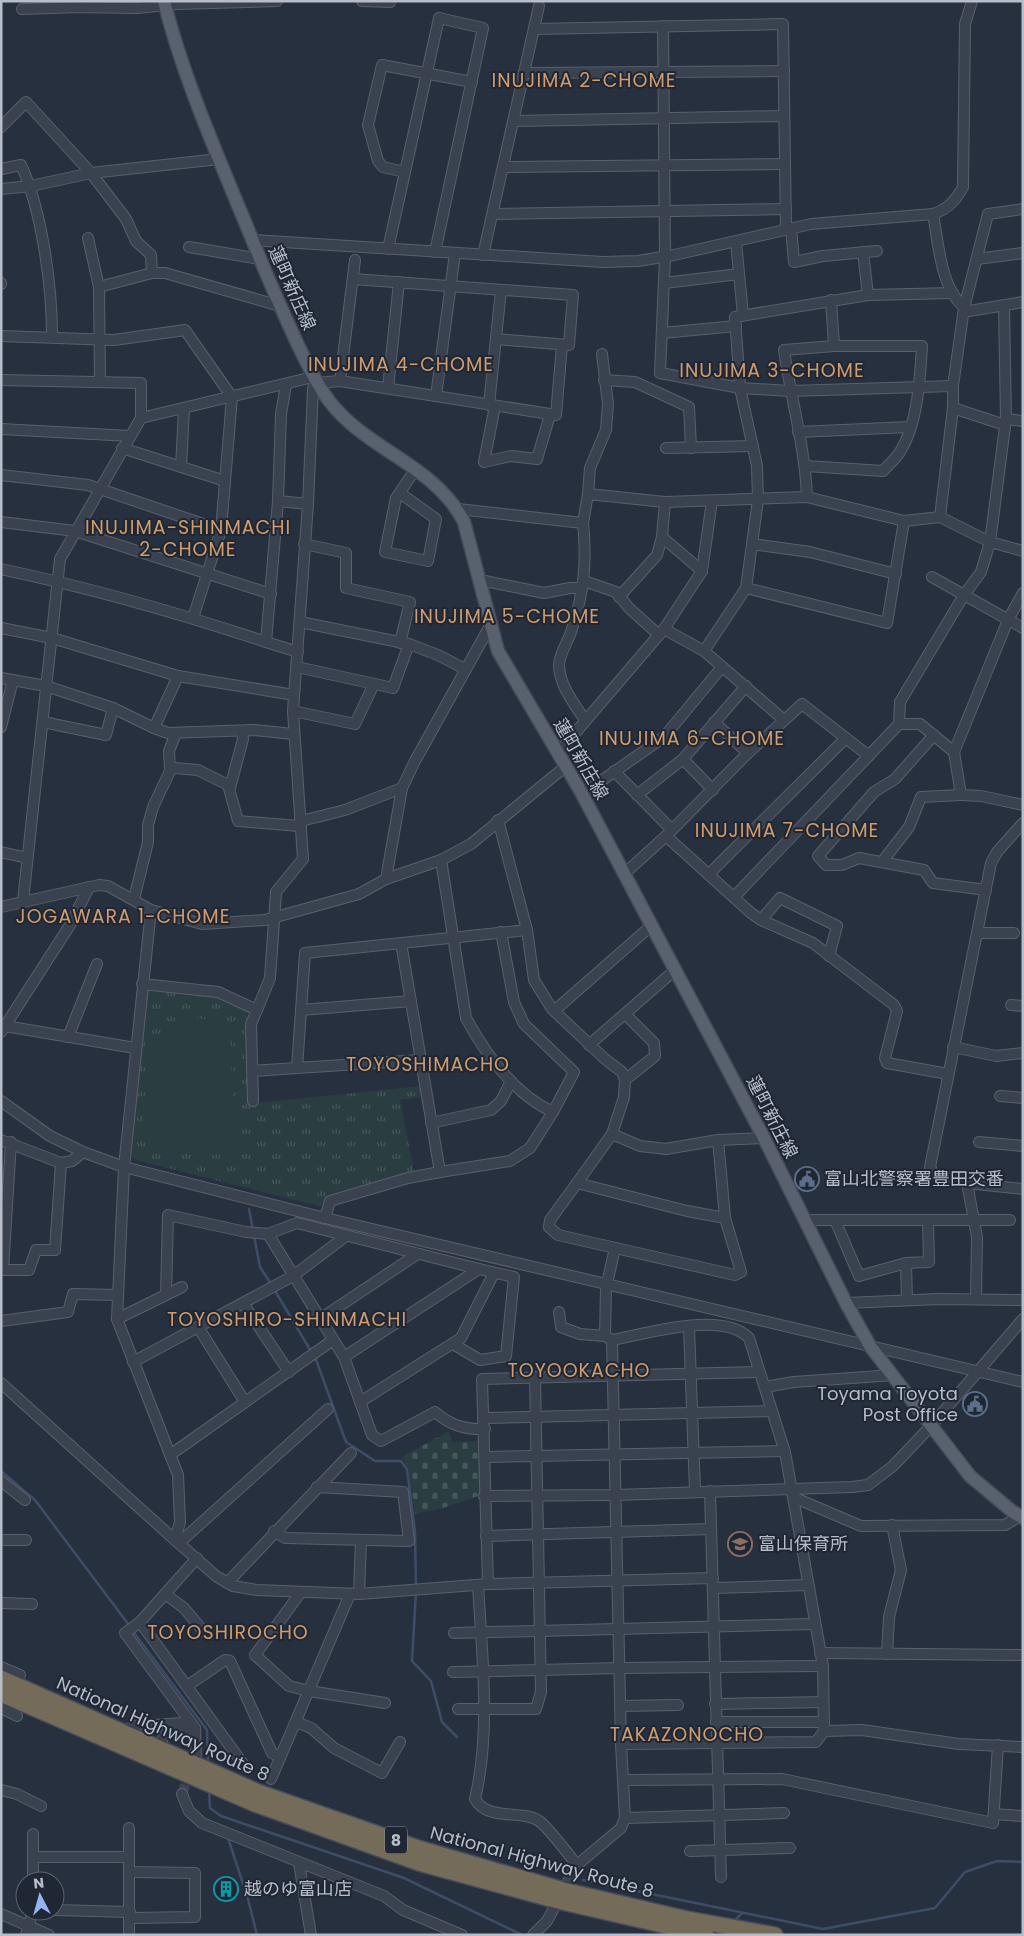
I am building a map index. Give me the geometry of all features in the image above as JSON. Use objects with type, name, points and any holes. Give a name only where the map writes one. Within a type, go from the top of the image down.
[{"type":"highway","name":"National Highway Route 8","points":[[1,1678],[33,1700],[256,1804],[420,1863],[561,1895],[775,1935]]},
{"type":"highway","name":"National Highway Route 8","points":[[1,1694],[33,1700],[120,1732],[258,1792],[412,1846],[561,1895],[706,1935]]},
{"type":"main road","name":"蓮町新庄線","points":[[164,4],[219,159],[280,306],[315,380],[338,413],[362,433],[415,470],[446,495],[458,509],[464,522],[498,650],[581,792],[764,1138],[846,1303],[870,1346],[970,1476],[1022,1517]]},
{"type":"street","points":[[22,9],[136,8],[164,4],[277,1]]},
{"type":"street","points":[[362,1],[390,2]]},
{"type":"street","points":[[252,240],[603,262],[665,257],[811,224],[933,214],[942,211],[956,200],[963,187],[965,24],[972,1]]},
{"type":"street","points":[[483,255],[539,6]]},
{"type":"street","points":[[388,249],[439,18],[483,28],[435,252]]},
{"type":"street","points":[[534,29],[783,24],[786,210],[794,262],[823,256],[878,251]]},
{"type":"street","points":[[663,26],[665,257],[660,373],[740,388],[790,391],[953,386]]},
{"type":"street","points":[[405,172],[383,167],[378,161],[368,125],[382,64],[472,82]]},
{"type":"street","points":[[524,73],[784,71]]},
{"type":"street","points":[[1,127],[26,102],[91,173],[126,218],[136,241],[150,255],[152,273]]},
{"type":"street","points":[[514,121],[784,116]]},
{"type":"street","points":[[1,189],[30,186],[91,173],[219,159]]},
{"type":"street","points":[[503,167],[785,164]]},
{"type":"street","points":[[1,169],[21,165],[30,186],[52,297],[52,336]]},
{"type":"street","points":[[940,517],[953,408],[953,386],[964,308],[988,214],[1023,208]]},
{"type":"street","points":[[492,214],[786,210]]},
{"type":"street","points":[[933,214],[944,274],[960,305],[969,311],[1023,302]]},
{"type":"street","points":[[88,238],[99,287],[100,382]]},
{"type":"street","points":[[736,242],[743,315]]},
{"type":"street","points":[[189,248],[260,259]]},
{"type":"street","points":[[863,252],[868,295]]},
{"type":"street","points":[[436,396],[455,253]]},
{"type":"street","points":[[977,259],[1023,253]]},
{"type":"street","points":[[340,381],[355,260]]},
{"type":"street","points":[[99,287],[152,273],[165,273],[280,306]]},
{"type":"street","points":[[664,283],[739,274]]},
{"type":"street","points":[[353,279],[573,295],[569,345],[496,339]]},
{"type":"street","points":[[388,388],[399,282]]},
{"type":"street","points":[[501,290],[492,405],[484,462],[511,456],[537,459],[550,414]]},
{"type":"street","points":[[704,651],[746,588],[758,500],[757,466],[740,388],[735,317],[868,295],[953,293]]},
{"type":"street","points":[[832,300],[834,346]]},
{"type":"street","points":[[734,897],[899,724],[900,702],[964,595],[981,572],[990,542],[1006,422],[1004,306]]},
{"type":"street","points":[[662,333],[736,326]]},
{"type":"street","points":[[1,336],[52,336],[114,340],[185,330],[232,397],[222,530],[193,618]]},
{"type":"street","points":[[142,418],[315,380],[340,381],[388,388],[556,416],[562,345]]},
{"type":"street","points":[[806,466],[883,471],[900,452],[910,427],[920,386],[922,346],[834,346],[784,350],[790,391],[806,466],[807,497]]},
{"type":"street","points":[[585,720],[564,685],[559,664],[572,629],[583,585],[587,556],[583,523],[590,468],[606,430],[608,404],[602,354]]},
{"type":"street","points":[[1,380],[141,382],[142,418],[122,448],[60,559],[23,901]]},
{"type":"street","points":[[253,1101],[251,1024],[270,978],[276,892],[303,859],[293,734],[293,711],[315,380]]},
{"type":"street","points":[[604,380],[635,382],[689,407],[691,448]]},
{"type":"street","points":[[266,642],[278,501],[282,414],[286,385]]},
{"type":"street","points":[[953,408],[1006,422],[1023,420]]},
{"type":"street","points":[[181,467],[184,409]]},
{"type":"street","points":[[798,432],[910,427]]},
{"type":"street","points":[[1,429],[130,436]]},
{"type":"street","points":[[666,448],[753,446]]},
{"type":"street","points":[[122,448],[225,481]]},
{"type":"street","points":[[400,493],[436,519],[428,561],[385,552],[396,498],[415,470]]},
{"type":"street","points":[[1,475],[88,485],[222,530]]},
{"type":"street","points":[[588,494],[665,502],[807,497],[904,520],[940,517],[990,542],[1023,551]]},
{"type":"street","points":[[278,501],[308,504]]},
{"type":"street","points":[[558,753],[661,632],[702,570],[712,501]]},
{"type":"street","points":[[619,597],[657,555],[662,537],[665,502]]},
{"type":"street","points":[[458,509],[583,523]]},
{"type":"street","points":[[746,588],[887,622],[904,520]]},
{"type":"street","points":[[1,522],[75,530],[270,594]]},
{"type":"street","points":[[662,537],[702,570]]},
{"type":"street","points":[[297,667],[393,688],[405,644],[410,602],[346,588],[346,554],[304,544]]},
{"type":"street","points":[[752,544],[810,552],[896,574]]},
{"type":"street","points":[[1,569],[58,580],[193,618],[298,652]]},
{"type":"street","points":[[932,577],[1023,628]]},
{"type":"street","points":[[480,580],[544,593],[583,585],[616,592],[619,597],[661,632],[704,651],[784,720]]},
{"type":"street","points":[[961,795],[954,752],[1008,620],[1023,593]]},
{"type":"street","points":[[300,622],[405,644],[466,669]]},
{"type":"street","points":[[386,879],[402,788],[491,624]]},
{"type":"street","points":[[1,628],[52,638],[178,676],[294,695]]},
{"type":"street","points":[[581,792],[591,788],[664,738],[722,667]]},
{"type":"street","points":[[154,728],[178,676]]},
{"type":"street","points":[[1,678],[46,686],[113,708],[168,733],[242,731],[293,734]]},
{"type":"street","points":[[1,726],[13,680]]},
{"type":"street","points":[[293,711],[355,724],[374,684]]},
{"type":"street","points":[[637,795],[683,759],[746,686]]},
{"type":"street","points":[[624,874],[802,704],[869,756]]},
{"type":"street","points":[[43,722],[106,735],[113,708]]},
{"type":"street","points":[[714,722],[748,754]]},
{"type":"street","points":[[899,724],[920,724],[954,752]]},
{"type":"street","points":[[242,731],[243,739],[230,788],[238,821],[300,823],[344,810],[402,788]]},
{"type":"street","points":[[134,899],[148,842],[148,825],[153,807],[170,770],[169,751],[176,733]]},
{"type":"street","points":[[934,735],[895,778],[874,792],[818,856],[826,865],[842,865],[859,858],[924,870],[933,883],[986,890]]},
{"type":"street","points":[[709,874],[846,738]]},
{"type":"street","points":[[683,759],[713,790]]},
{"type":"street","points":[[1,907],[89,887],[108,886],[151,910],[202,924],[275,917],[359,894],[386,879],[440,860],[471,844],[566,766]]},
{"type":"street","points":[[170,770],[174,768],[198,770],[228,785],[230,788]]},
{"type":"street","points":[[614,771],[669,833],[709,874],[761,920],[813,943],[894,1005],[897,1011],[885,1058],[887,1063],[948,1074]]},
{"type":"street","points":[[882,862],[909,827],[921,797],[981,796],[1023,805]]},
{"type":"street","points":[[498,820],[527,930],[534,980],[554,1011],[589,1045],[622,1072],[625,1080],[624,1097],[612,1134],[550,1220],[549,1227],[558,1235],[735,1275],[741,1272],[725,1218],[718,1140]]},
{"type":"street","points":[[1023,823],[997,852],[991,864],[930,1167],[933,1173],[964,1180],[967,1183],[1023,1189]]},
{"type":"street","points":[[1,852],[27,858]]},
{"type":"street","points":[[440,860],[466,1018],[478,1041],[511,1081],[535,1103],[553,1112]]},
{"type":"street","points":[[89,887],[70,925],[3,1029],[135,1048]]},
{"type":"street","points":[[761,920],[780,898],[837,926],[829,956]]},
{"type":"street","points":[[151,910],[124,1167],[117,1319],[178,1475],[180,1522],[177,1542]]},
{"type":"street","points":[[554,1011],[651,926]]},
{"type":"street","points":[[297,1068],[305,953],[451,936],[527,930]]},
{"type":"street","points":[[325,1218],[330,1201],[408,1178],[510,1160],[530,1148],[553,1112],[574,1072],[524,1024],[514,1002],[500,932]]},
{"type":"street","points":[[978,933],[1014,933]]},
{"type":"street","points":[[400,943],[440,1172]]},
{"type":"street","points":[[68,1037],[97,964]]},
{"type":"street","points":[[589,1045],[675,970]]},
{"type":"street","points":[[142,984],[218,992],[257,1010]]},
{"type":"street","points":[[301,1010],[411,1001]]},
{"type":"street","points":[[1011,1005],[1023,1006]]},
{"type":"street","points":[[625,1014],[654,1043],[655,1056],[625,1080]]},
{"type":"street","points":[[953,1047],[996,1056],[1023,1053]]},
{"type":"street","points":[[252,1071],[421,1060]]},
{"type":"street","points":[[431,1123],[491,1110],[501,1101],[511,1081]]},
{"type":"street","points":[[1000,1096],[1023,1098]]},
{"type":"street","points":[[1,1101],[50,1136],[83,1152],[124,1167],[325,1218],[1023,1382]]},
{"type":"street","points":[[612,1134],[640,1146],[666,1149],[718,1140],[764,1138]]},
{"type":"street","points":[[61,1163],[55,1250],[36,1250],[29,1270],[2,1270],[6,1141],[61,1163],[72,1161],[83,1152]]},
{"type":"street","points":[[979,1142],[1023,1146]]},
{"type":"street","points":[[577,1183],[687,1211],[725,1218]]},
{"type":"street","points":[[967,1183],[977,1237],[976,1298]]},
{"type":"street","points":[[166,1295],[168,1215],[246,1232],[268,1234],[297,1224],[416,1255],[514,1277],[506,1356],[480,1360],[453,1344]]},
{"type":"street","points":[[804,1220],[1010,1220]]},
{"type":"street","points":[[835,1220],[859,1276],[906,1263],[929,1262],[928,1220]]},
{"type":"street","points":[[268,1234],[344,1357],[372,1435],[382,1441],[435,1412],[450,1424],[475,1430],[485,1429]]},
{"type":"street","points":[[133,1362],[293,1276],[346,1236]]},
{"type":"street","points":[[533,1935],[547,1921],[577,1864],[621,1828],[625,1818],[620,1706],[614,1375],[609,1338],[608,1284],[615,1248]]},
{"type":"street","points":[[320,1319],[416,1255]]},
{"type":"street","points":[[906,1263],[907,1300]]},
{"type":"street","points":[[344,1357],[479,1269]]},
{"type":"street","points":[[360,1402],[462,1338],[494,1273]]},
{"type":"street","points":[[117,1319],[182,1287]]},
{"type":"street","points":[[1,1321],[68,1312],[73,1294],[117,1295]]},
{"type":"street","points":[[846,1303],[976,1298],[1023,1300]]},
{"type":"street","points":[[244,1303],[289,1372]]},
{"type":"street","points":[[559,1312],[561,1327],[580,1334],[609,1338],[708,1324],[742,1331],[749,1338],[784,1451],[823,1666],[824,1726],[816,1742],[621,1744]]},
{"type":"street","points":[[484,1496],[616,1495],[696,1491],[792,1493],[868,1485],[893,1466],[931,1426],[1023,1320]]},
{"type":"street","points":[[198,1327],[246,1402]]},
{"type":"street","points":[[689,1327],[696,1491]]},
{"type":"street","points":[[170,1455],[333,1340]]},
{"type":"street","points":[[577,1864],[538,1820],[487,1810],[479,1805],[475,1799],[480,1777],[483,1708],[481,1632],[486,1536],[484,1496],[485,1418],[482,1379],[758,1372]]},
{"type":"street","points":[[765,1387],[794,1382],[894,1376]]},
{"type":"street","points":[[458,1709],[536,1709],[541,1692],[535,1377]]},
{"type":"street","points":[[1,1383],[177,1542],[227,1583],[257,1590],[355,1594],[483,1585],[619,1581],[808,1585]]},
{"type":"street","points":[[177,1542],[328,1409]]},
{"type":"street","points":[[485,1418],[771,1410]]},
{"type":"street","points":[[485,1457],[784,1451]]},
{"type":"street","points":[[227,1583],[274,1531],[351,1453]]},
{"type":"street","points":[[1,1481],[25,1500]]},
{"type":"street","points":[[274,1531],[285,1538],[409,1541],[403,1492],[317,1487]]},
{"type":"street","points":[[710,1491],[721,1877]]},
{"type":"street","points":[[792,1493],[861,1526],[1005,1525],[1022,1517]]},
{"type":"street","points":[[887,1654],[889,1617],[901,1570],[892,1525]]},
{"type":"street","points":[[486,1536],[711,1529]]},
{"type":"street","points":[[1,1540],[26,1540]]},
{"type":"street","points":[[271,1779],[309,1691],[355,1594],[360,1540]]},
{"type":"street","points":[[196,1755],[195,1728],[125,1633],[140,1622],[197,1558]]},
{"type":"street","points":[[301,1592],[255,1655],[288,1686],[385,1703]]},
{"type":"street","points":[[165,1594],[184,1608],[204,1632]]},
{"type":"street","points":[[1,1603],[32,1604]]},
{"type":"street","points":[[140,1622],[246,1768]]},
{"type":"street","points":[[454,1633],[814,1624]]},
{"type":"street","points":[[820,1653],[1023,1655]]},
{"type":"street","points":[[186,1686],[225,1660],[230,1661],[272,1754],[280,1757]]},
{"type":"street","points":[[453,1672],[823,1666]]},
{"type":"street","points":[[1,1667],[20,1675]]},
{"type":"street","points":[[716,1704],[823,1702]]},
{"type":"street","points":[[620,1706],[678,1705]]},
{"type":"street","points":[[1,1708],[17,1716]]},
{"type":"street","points":[[120,1732],[143,1723],[154,1726],[182,1723],[188,1719]]},
{"type":"street","points":[[296,1722],[311,1728],[334,1748],[382,1773],[400,1742]]},
{"type":"street","points":[[716,1722],[824,1726],[959,1744],[1023,1747]]},
{"type":"street","points":[[162,1750],[162,1740],[166,1734],[195,1728]]},
{"type":"street","points":[[623,1780],[782,1779],[994,1823],[998,1745]]},
{"type":"street","points":[[1,1790],[17,1794],[41,1806]]},
{"type":"street","points":[[182,1794],[189,1810],[202,1823],[384,1896],[403,1910],[462,1935]]},
{"type":"street","points":[[625,1818],[784,1813]]},
{"type":"street","points":[[994,1814],[1023,1816]]},
{"type":"street","points":[[129,1828],[129,1935]]},
{"type":"street","points":[[33,1834],[33,1871]]},
{"type":"street","points":[[690,1851],[790,1848]]},
{"type":"street","points":[[33,1857],[129,1857]]},
{"type":"street","points":[[299,1863],[311,1935]]},
{"type":"street","points":[[65,1911],[195,1918],[195,1873],[130,1872]]},
{"type":"street","points":[[1,1914],[28,1930],[49,1935]]},
{"type":"green space","points":[[150,989],[215,995],[248,1010],[246,1022],[248,1104],[420,1086],[422,1097],[400,1100],[414,1171],[328,1195],[323,1207],[140,1161],[128,1156],[146,991]]},
{"type":"green space","points":[[188,1018],[205,1019],[217,1023],[225,1030],[229,1039],[234,1112],[241,1150],[237,1155],[156,1152],[148,1147],[142,1139],[150,1049],[168,1027]]},
{"type":"green space","points":[[449,1431],[452,1442],[480,1441],[481,1495],[443,1508],[415,1514],[408,1466],[402,1457]]},
{"type":"waterway","points":[[249,1209],[253,1230]]},
{"type":"waterway","points":[[254,1236],[260,1267],[271,1284]]},
{"type":"waterway","points":[[274,1289],[312,1353]]},
{"type":"waterway","points":[[315,1357],[346,1442],[375,1461],[401,1461],[407,1469],[415,1531],[416,1587]]},
{"type":"waterway","points":[[1,1471],[35,1500],[129,1625]]},
{"type":"waterway","points":[[416,1592],[412,1661],[431,1681],[442,1722],[457,1737]]},
{"type":"waterway","points":[[132,1630],[207,1730],[208,1764]]},
{"type":"waterway","points":[[209,1790],[210,1808],[221,1816],[404,1878],[522,1935]]},
{"type":"waterway","points":[[228,1838],[248,1899],[257,1935]]},
{"type":"waterway","points":[[583,1880],[823,1929],[935,1908],[965,1872],[997,1861],[1023,1862]]},
{"type":"waterway","points":[[734,1921],[742,1913]]},
{"type":"tunnel","points":[[182,1794],[190,1772]]},
{"type":"place","name":"富山北警察署豊田交番","points":[[807,1179]]},
{"type":"place","name":"Toyama Toyota Post Office","points":[[975,1404]]},
{"type":"place","name":"富山保育所","points":[[740,1544]]},
{"type":"place","name":"越のゆ富山店","points":[[226,1889]]},
{"type":"district","name":"INUJIMA 2-CHOME","points":[[584,80]]},
{"type":"district","name":"INUJIMA 4-CHOME","points":[[401,364]]},
{"type":"district","name":"INUJIMA 3-CHOME","points":[[772,370]]},
{"type":"district","name":"INUJIMA-SHINMACHI 2-CHOME","points":[[188,538]]},
{"type":"district","name":"INUJIMA 5-CHOME","points":[[507,616]]},
{"type":"district","name":"INUJIMA 6-CHOME","points":[[692,738]]},
{"type":"district","name":"INUJIMA 7-CHOME","points":[[787,830]]},
{"type":"district","name":"JOGAWARA 1-CHOME","points":[[123,916]]},
{"type":"district","name":"TOYOSHIMACHO","points":[[428,1064]]},
{"type":"district","name":"TOYOSHIRO-SHINMACHI","points":[[287,1319]]},
{"type":"district","name":"TOYOOKACHO","points":[[579,1370]]},
{"type":"district","name":"TOYOSHIROCHO","points":[[228,1632]]},
{"type":"district","name":"TAKAZONOCHO","points":[[687,1734]]}]
